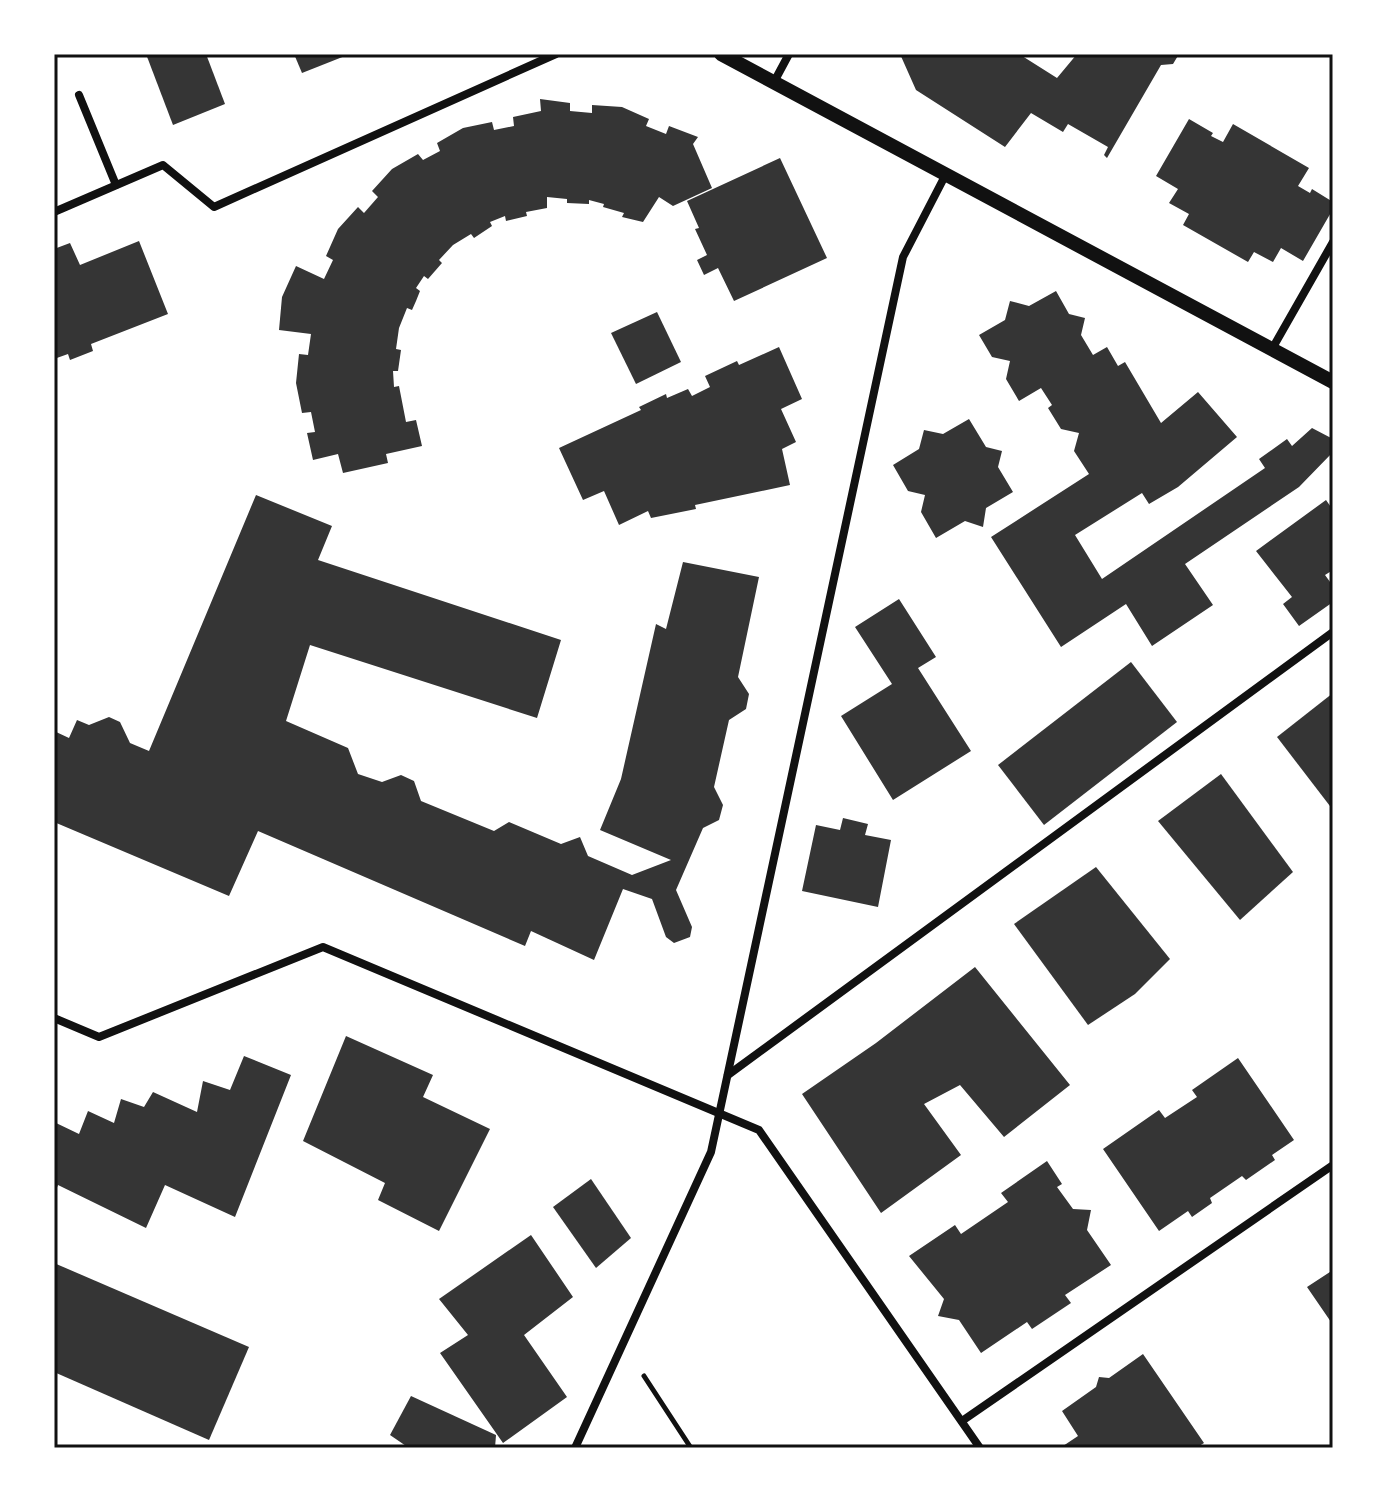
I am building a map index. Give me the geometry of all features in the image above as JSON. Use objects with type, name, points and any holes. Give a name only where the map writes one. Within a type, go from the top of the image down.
[{"type":"street","points":[[54,212],[163,165],[214,207],[556,54]]},
{"type":"street","points":[[721,54],[1333,382]]},
{"type":"street","points":[[774,82],[789,54]]},
{"type":"street","points":[[79,95],[116,185]]},
{"type":"street","points":[[575,1448],[711,1152],[903,257],[946,174]]},
{"type":"street","points":[[1272,349],[1333,242]]},
{"type":"street","points":[[728,1075],[1333,632]]},
{"type":"street","points":[[54,1018],[99,1037],[323,947],[759,1130],[980,1448]]},
{"type":"street","points":[[962,1421],[1333,1165]]},
{"type":"path","points":[[624,1345],[691,1448]]},
{"type":"building","points":[[146,54],[206,54],[225,104],[173,125]]},
{"type":"building","points":[[294,54],[350,54],[302,73]]},
{"type":"building","points":[[900,54],[1019,54],[1057,78],[1077,54],[1179,54],[1173,64],[1161,65],[1107,158],[1104,155],[1108,147],[1068,124],[1063,132],[1031,113],[1005,147],[916,90]]},
{"type":"building","points":[[540,99],[570,103],[570,111],[592,113],[592,105],[622,107],[649,119],[646,126],[666,134],[669,126],[698,137],[693,144],[712,188],[673,206],[659,197],[643,222],[622,217],[624,213],[589,200],[589,204],[567,203],[567,199],[547,197],[547,208],[526,212],[527,216],[506,221],[505,216],[490,222],[492,226],[474,238],[471,234],[453,245],[439,260],[442,263],[428,279],[424,276],[416,288],[420,291],[416,301],[412,310],[407,308],[399,328],[396,349],[401,350],[398,371],[393,371],[394,387],[399,386],[406,422],[416,420],[422,446],[386,454],[388,463],[343,473],[338,454],[313,460],[307,433],[315,432],[311,412],[302,413],[296,383],[299,354],[308,355],[311,334],[279,330],[282,297],[296,266],[324,279],[333,260],[326,256],[338,229],[358,207],[364,213],[378,197],[372,191],[392,169],[418,154],[423,160],[440,151],[437,143],[463,128],[492,122],[494,130],[514,126],[513,117],[541,111]]},
{"type":"building","points":[[1189,119],[1223,142],[1233,124],[1309,168],[1298,186],[1310,193],[1312,189],[1333,202],[1333,209],[1303,261],[1281,248],[1273,262],[1254,252],[1248,262],[1183,225],[1189,214],[1169,203],[1178,189],[1156,176]]},
{"type":"building","points":[[780,158],[827,258],[734,301],[718,268],[704,275],[697,260],[707,255],[687,201]]},
{"type":"building","points":[[139,241],[168,314],[91,344],[93,351],[70,360],[68,354],[54,359],[54,249],[70,243],[80,265]]},
{"type":"building","points":[[1056,291],[1069,314],[1085,318],[1081,335],[1093,355],[1107,347],[1118,366],[1125,362],[1161,423],[1198,392],[1237,437],[1178,487],[1149,504],[1142,493],[1075,535],[1102,579],[1265,468],[1259,459],[1287,439],[1292,446],[1312,428],[1333,439],[1333,452],[1299,487],[1185,564],[1213,605],[1152,646],[1126,604],[1061,647],[991,537],[1089,474],[1074,451],[1079,433],[1061,429],[1048,408],[1052,405],[1041,388],[1019,401],[1006,379],[1010,361],[992,357],[979,335],[1005,320],[1010,301],[1029,306]]},
{"type":"building","points":[[657,312],[681,362],[636,384],[611,333]]},
{"type":"building","points":[[779,347],[802,399],[781,409],[796,442],[782,449],[790,485],[695,505],[696,509],[651,518],[648,511],[619,525],[604,491],[583,500],[559,448],[641,410],[639,407],[666,394],[667,398],[688,389],[692,396],[710,387],[705,376]]},
{"type":"building","points":[[969,419],[986,447],[1002,451],[998,467],[1013,492],[986,508],[983,527],[965,521],[936,538],[921,512],[925,495],[908,491],[893,465],[919,449],[924,430],[943,434]]},
{"type":"building","points":[[256,495],[332,526],[318,560],[561,640],[537,718],[310,645],[286,721],[348,748],[358,774],[382,782],[401,775],[414,781],[421,801],[494,831],[509,822],[561,844],[580,837],[588,856],[632,875],[671,860],[600,830],[621,779],[656,624],[666,629],[683,562],[759,577],[738,677],[749,694],[746,709],[729,720],[714,787],[723,805],[719,820],[703,828],[676,890],[692,927],[690,937],[674,943],[666,937],[652,899],[623,889],[594,960],[531,931],[525,946],[258,831],[229,896],[54,822],[54,731],[69,738],[77,720],[89,725],[109,717],[120,722],[130,743],[149,751]]},
{"type":"building","points":[[1326,500],[1333,510],[1333,570],[1325,575],[1333,586],[1333,602],[1299,626],[1283,604],[1292,597],[1256,551]]},
{"type":"building","points":[[899,599],[936,657],[918,668],[971,751],[893,800],[841,716],[892,684],[855,627]]},
{"type":"building","points":[[1131,662],[1177,722],[1044,825],[998,765]]},
{"type":"building","points":[[1333,693],[1333,810],[1277,737]]},
{"type":"building","points":[[1221,774],[1293,872],[1240,920],[1158,821]]},
{"type":"building","points":[[843,818],[868,824],[865,835],[891,840],[878,907],[802,891],[816,825],[840,830]]},
{"type":"building","points":[[1096,867],[1170,959],[1135,994],[1088,1025],[1014,924]]},
{"type":"building","points":[[975,967],[1070,1085],[1004,1137],[960,1085],[924,1104],[961,1155],[881,1213],[802,1094],[876,1043]]},
{"type":"building","points":[[346,1036],[433,1075],[423,1097],[490,1129],[439,1231],[378,1200],[385,1183],[303,1141]]},
{"type":"building","points":[[244,1056],[291,1075],[235,1217],[165,1185],[146,1228],[58,1185],[54,1195],[54,1122],[79,1134],[88,1111],[114,1123],[121,1099],[144,1107],[153,1092],[197,1112],[203,1081],[230,1090]]},
{"type":"building","points":[[1238,1058],[1294,1140],[1272,1155],[1275,1160],[1246,1180],[1242,1176],[1210,1198],[1212,1203],[1192,1217],[1188,1211],[1159,1231],[1103,1149],[1159,1110],[1165,1118],[1197,1097],[1192,1090]]},
{"type":"building","points":[[1047,1161],[1062,1184],[1057,1187],[1073,1209],[1091,1210],[1087,1230],[1111,1265],[1065,1295],[1071,1303],[1032,1329],[1027,1322],[981,1353],[959,1320],[938,1316],[944,1299],[909,1256],[955,1225],[961,1234],[1008,1202],[1001,1193]]},
{"type":"building","points":[[591,1179],[631,1238],[596,1268],[553,1207]]},
{"type":"building","points":[[531,1235],[573,1297],[524,1335],[567,1397],[503,1443],[440,1353],[468,1335],[439,1299]]},
{"type":"building","points":[[54,1263],[249,1347],[209,1440],[54,1372]]},
{"type":"building","points":[[1333,1270],[1333,1333],[1330,1332],[1331,1322],[1307,1287]]},
{"type":"building","points":[[1143,1354],[1204,1443],[1196,1448],[1060,1448],[1078,1436],[1062,1411],[1096,1387],[1099,1377],[1109,1378]]},
{"type":"building","points":[[411,1396],[496,1435],[495,1448],[409,1448],[390,1435]]}]
